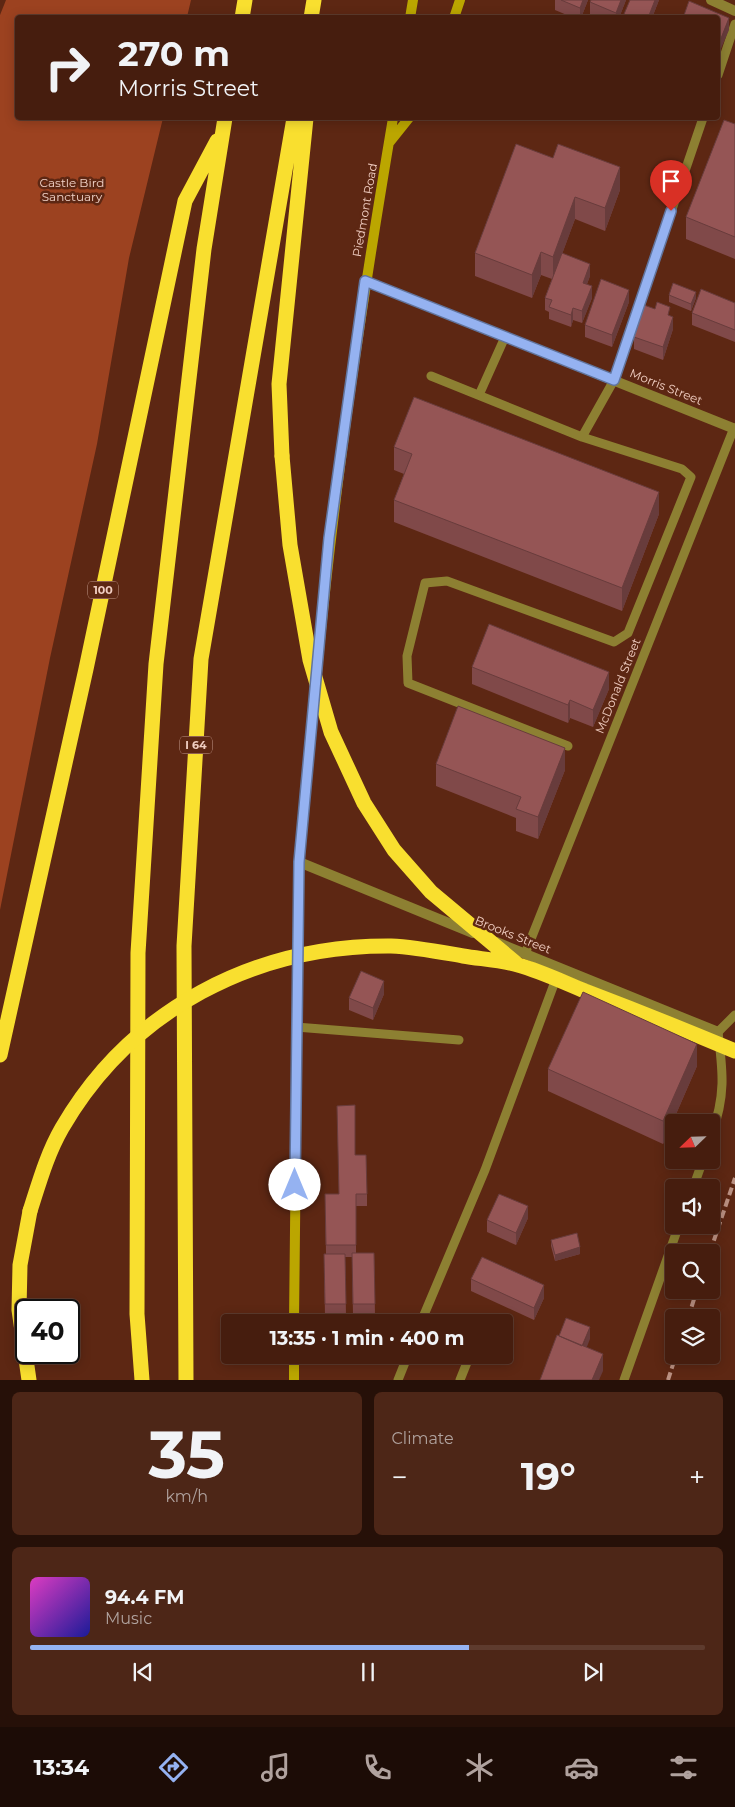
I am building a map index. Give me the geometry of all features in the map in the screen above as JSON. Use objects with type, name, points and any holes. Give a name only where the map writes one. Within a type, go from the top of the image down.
[{"type":"highway","points":[[242,15],[245,0]]},
{"type":"highway","points":[[312,15],[314,0]]},
{"type":"highway","points":[[317,15],[319,0]]},
{"type":"highway","name":"I 64","points":[[186,1380],[184,946],[201,659],[294,120]]},
{"type":"highway","points":[[306,120],[278,384],[290,545],[310,660],[331,732],[364,803],[394,850],[431,892],[522,959],[735,1051]]},
{"type":"highway","points":[[142,1380],[137,1314],[138,954],[156,664],[202,258],[223,124]]},
{"type":"highway","name":"100","points":[[0,1054],[86,669],[185,202],[223,124]]},
{"type":"highway","points":[[30,1380],[19,1310],[20,1265],[30,1211],[46,1161],[61,1129],[80,1100],[112,1061],[147,1027],[180,1003],[232,976],[270,962],[338,948],[393,946],[522,959]]},
{"type":"street","points":[[410,15],[413,0]]},
{"type":"street","points":[[455,15],[460,0]]},
{"type":"street","points":[[711,0],[735,11]]},
{"type":"street","name":"Piedmont Road","points":[[294,1314],[299,862],[329,538],[365,281],[393,120]]},
{"type":"street","points":[[388,144],[407,120]]},
{"type":"street","name":"Morris Street","points":[[365,281],[735,429]]},
{"type":"street","name":"Brooks Street","points":[[299,862],[522,959],[560,968],[718,1032]]},
{"type":"street","points":[[294,1364],[294,1380]]},
{"type":"lane","points":[[720,69],[735,24]]},
{"type":"lane","points":[[582,437],[614,380],[702,120]]},
{"type":"lane","points":[[479,395],[505,337]]},
{"type":"lane","points":[[431,376],[582,437],[682,469],[691,476],[628,633],[614,642],[447,581],[425,583],[407,656],[408,683],[568,746]]},
{"type":"lane","name":"McDonald Street","points":[[522,959],[735,429]]},
{"type":"lane","points":[[425,1314],[485,1170],[560,968]]},
{"type":"lane","points":[[719,1114],[724,1077],[718,1032],[735,1015]]},
{"type":"lane","points":[[296,1027],[459,1040]]},
{"type":"lane","points":[[624,1380],[676,1234]]},
{"type":"lane","points":[[398,1380],[404,1364]]},
{"type":"lane","points":[[460,1380],[466,1364]]},
{"type":"green space","name":"Castle Bird Sanctuary","points":[[6,0],[191,0],[187,15],[15,15],[15,120],[163,120],[129,258],[97,444],[50,658],[0,910],[0,15]]},
{"type":"building","points":[[561,0],[583,0],[580,8]]},
{"type":"building","points":[[591,0],[621,0],[616,13],[590,2]]},
{"type":"building","points":[[630,0],[655,0],[649,15],[624,14]]},
{"type":"building","points":[[689,1],[729,18],[720,41],[720,15],[684,15]]},
{"type":"building","points":[[724,120],[735,124],[735,237],[686,217]]},
{"type":"building","points":[[516,144],[553,158],[558,144],[620,167],[605,208],[575,197],[553,257],[541,252],[532,275],[475,253]]},
{"type":"building","points":[[562,253],[590,264],[583,283],[592,286],[582,311],[573,308],[571,315],[549,307],[552,300],[545,298]]},
{"type":"building","points":[[601,279],[629,290],[612,335],[585,325]]},
{"type":"building","points":[[673,283],[696,292],[691,304],[669,295]]},
{"type":"building","points":[[701,289],[735,303],[735,330],[692,313]]},
{"type":"building","points":[[657,302],[670,307],[668,315],[673,317],[663,347],[634,337],[644,305],[655,309]]},
{"type":"building","points":[[414,397],[659,492],[622,588],[394,500],[412,454],[394,447]]},
{"type":"building","points":[[489,624],[609,672],[593,710],[570,700],[568,705],[472,667]]},
{"type":"building","points":[[458,706],[565,748],[538,817],[516,809],[521,797],[436,764]]},
{"type":"building","points":[[361,971],[384,981],[373,1008],[349,998]]},
{"type":"building","points":[[583,992],[697,1044],[663,1121],[548,1069]]},
{"type":"building","points":[[355,1105],[355,1155],[366,1155],[367,1194],[356,1194],[356,1245],[326,1245],[325,1194],[339,1194],[337,1106]]},
{"type":"building","points":[[499,1194],[528,1206],[516,1233],[487,1220]]},
{"type":"building","points":[[577,1233],[580,1247],[555,1255],[551,1240]]},
{"type":"building","points":[[352,1253],[374,1253],[375,1304],[353,1304]]},
{"type":"building","points":[[324,1254],[345,1254],[346,1304],[325,1304]]},
{"type":"building","points":[[482,1257],[544,1285],[534,1308],[471,1279]]},
{"type":"building","points":[[566,1318],[590,1327],[582,1346],[559,1336]]},
{"type":"building","points":[[557,1335],[603,1354],[592,1380],[540,1380]]},
{"type":"railway","points":[[713,1244],[735,1178]]},
{"type":"railway","points":[[691,1309],[694,1299]]},
{"type":"railway","points":[[668,1380],[673,1364]]},
{"type":"route","points":[[295,1185],[299,862],[329,538],[365,281],[614,380],[671,211]]}]
